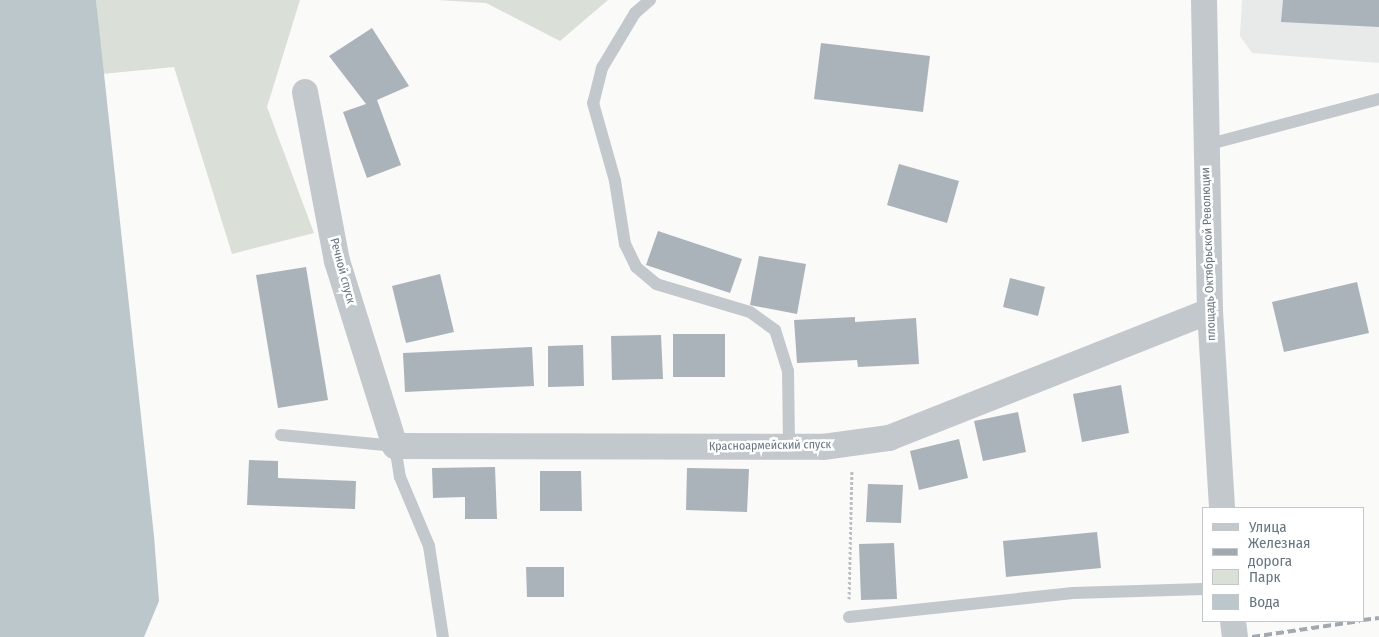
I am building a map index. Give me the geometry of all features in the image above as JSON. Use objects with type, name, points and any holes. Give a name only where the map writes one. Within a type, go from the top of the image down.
[{"type":"street","name":"площадь Октябрьской Революции","points":[[1204,0],[1210,311],[1222,507]]},
{"type":"street","name":"Речной спуск","points":[[305,92],[337,261],[395,446]]},
{"type":"street","name":"Красноармейский спуск","points":[[395,446],[789,447],[852,443],[889,438],[1210,311]]},
{"type":"street","points":[[1233,622],[1235,637]]},
{"type":"lane","points":[[650,0],[635,13],[602,68],[593,103],[615,181],[625,244],[636,267],[656,284],[750,312],[775,330],[788,371],[789,447]]},
{"type":"lane","points":[[1206,144],[1379,99]]},
{"type":"lane","points":[[281,435],[395,446],[400,477],[428,546],[444,637]]},
{"type":"lane","points":[[849,617],[1073,593],[1202,589]]},
{"type":"path","points":[[849,617],[852,443]]},
{"type":"shaded area","points":[[1242,0],[1379,0],[1379,63],[1252,53],[1240,36]]},
{"type":"green space","points":[[96,0],[300,0],[267,107],[314,233],[232,254],[174,67],[102,74]]},
{"type":"green space","points":[[437,0],[608,0],[560,41],[486,3]]},
{"type":"water","points":[[0,0],[96,0],[154,536],[159,601],[144,637],[0,637]]},
{"type":"building","points":[[1283,0],[1379,0],[1379,27],[1281,22]]},
{"type":"building","points":[[372,28],[409,86],[377,100],[401,165],[367,178],[343,112],[366,104],[329,56]]},
{"type":"building","points":[[821,43],[930,56],[923,112],[814,99]]},
{"type":"building","points":[[899,164],[959,181],[947,223],[887,205]]},
{"type":"building","points":[[658,231],[742,259],[730,293],[646,265]]},
{"type":"building","points":[[759,256],[806,264],[797,314],[750,305]]},
{"type":"building","points":[[306,267],[328,400],[278,408],[256,275]]},
{"type":"building","points":[[440,274],[454,332],[406,343],[392,286]]},
{"type":"building","points":[[1010,278],[1045,287],[1038,316],[1003,307]]},
{"type":"building","points":[[1357,282],[1369,333],[1284,352],[1272,302]]},
{"type":"building","points":[[855,317],[855,322],[916,318],[919,364],[858,367],[857,360],[797,363],[794,320]]},
{"type":"building","points":[[673,334],[725,334],[725,377],[673,377]]},
{"type":"building","points":[[661,335],[663,379],[612,380],[611,336]]},
{"type":"building","points":[[583,345],[584,386],[548,387],[548,346]]},
{"type":"building","points":[[532,347],[534,386],[405,392],[403,353]]},
{"type":"building","points":[[1121,385],[1129,433],[1082,442],[1073,394]]},
{"type":"building","points":[[1018,412],[1026,452],[983,461],[974,421]]},
{"type":"building","points":[[959,439],[968,478],[919,490],[910,451]]},
{"type":"building","points":[[249,460],[278,461],[278,478],[356,481],[355,509],[247,505]]},
{"type":"building","points":[[495,467],[497,519],[465,519],[465,497],[433,498],[432,468]]},
{"type":"building","points":[[687,468],[749,469],[747,512],[686,510]]},
{"type":"building","points":[[540,471],[581,471],[582,511],[540,511]]},
{"type":"building","points":[[868,484],[903,485],[901,523],[866,522]]},
{"type":"building","points":[[1097,532],[1101,568],[1006,577],[1003,541]]},
{"type":"building","points":[[894,543],[897,599],[861,600],[859,544]]},
{"type":"building","points":[[526,567],[564,567],[564,597],[527,597]]},
{"type":"railway","points":[[1364,620],[1379,618]]},
{"type":"railway","points":[[1252,637],[1353,622]]}]
